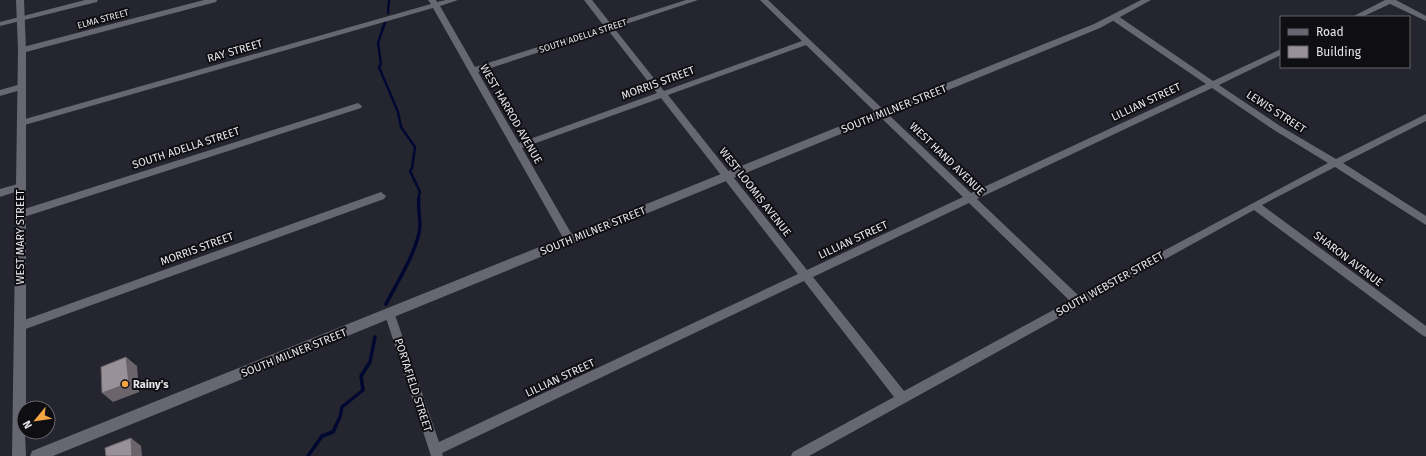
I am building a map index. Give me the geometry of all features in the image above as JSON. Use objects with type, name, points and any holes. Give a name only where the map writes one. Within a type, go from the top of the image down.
[{"type":"street","name":"WEST MARY STREET","points":[[19,456],[22,50],[20,0]]},
{"type":"street","points":[[0,24],[94,0]]},
{"type":"street","name":"ELMA STREET","points":[[22,50],[213,0]]},
{"type":"street","name":"RAY STREET","points":[[21,123],[434,3],[454,0]]},
{"type":"street","name":"WEST LOOMIS AVENUE","points":[[588,0],[903,399]]},
{"type":"street","name":"SOUTH ADELLA STREET","points":[[472,71],[694,0]]},
{"type":"street","name":"WEST HAND AVENUE","points":[[764,0],[1078,302]]},
{"type":"street","name":"SOUTH MILNER STREET","points":[[38,456],[390,315],[570,240],[882,114],[1115,18],[1147,0]]},
{"type":"street","points":[[1358,16],[1390,0],[1426,19]]},
{"type":"street","name":"WEST HARROD AVENUE","points":[[434,3],[570,240]]},
{"type":"street","name":"LEWIS STREET","points":[[1115,18],[1277,128],[1334,162],[1426,221]]},
{"type":"street","name":"MORRIS STREET","points":[[516,146],[808,42]]},
{"type":"street","name":"LILLIAN STREET","points":[[436,453],[806,275],[1280,52]]},
{"type":"street","points":[[0,93],[21,87]]},
{"type":"street","name":"SOUTH ADELLA STREET","points":[[21,214],[358,106]]},
{"type":"street","name":"SOUTH WEBSTER STREET","points":[[797,456],[1334,162],[1426,117]]},
{"type":"street","points":[[0,193],[21,187]]},
{"type":"street","name":"MORRIS STREET","points":[[20,326],[381,196]]},
{"type":"street","name":"SHARON AVENUE","points":[[1255,205],[1426,332]]},
{"type":"street","name":"PORTAFIELD STREET","points":[[390,315],[436,453]]},
{"type":"building","points":[[126,357],[129,383],[102,393],[101,367]]},
{"type":"building","points":[[131,438],[132,456],[106,456],[105,448]]},
{"type":"waterway","points":[[388,13],[389,0]]},
{"type":"waterway","points":[[385,22],[378,43],[381,64],[379,67],[398,112],[401,127],[415,147],[412,168],[410,171],[420,192],[418,200]]},
{"type":"waterway","points":[[386,304],[405,269],[417,242],[420,229],[419,199]]},
{"type":"waterway","points":[[308,456],[322,436],[333,432],[340,417],[342,407],[363,390],[361,376],[370,362],[375,337]]},
{"type":"place","name":"Rainy's","points":[[125,384]]}]
